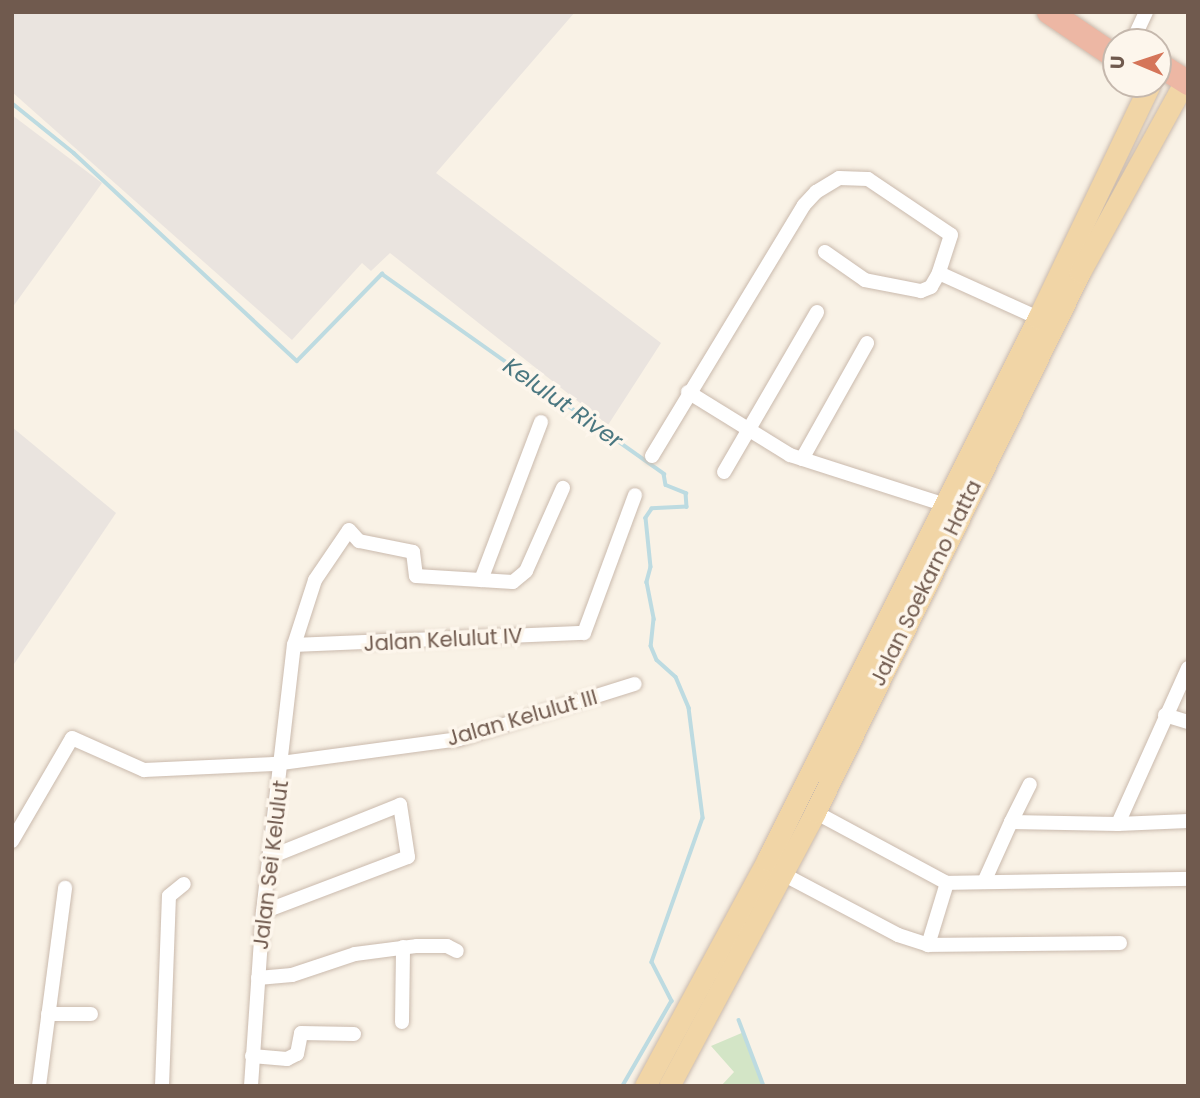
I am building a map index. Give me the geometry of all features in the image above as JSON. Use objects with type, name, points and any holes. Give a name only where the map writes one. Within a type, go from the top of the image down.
[{"type":"highway","points":[[1049,12],[1102,48]]},
{"type":"highway","points":[[1079,12],[1103,28]]},
{"type":"main road","name":"Jalan Soekarno Hatta","points":[[669,1086],[815,812],[943,504],[1038,318],[1160,98]]},
{"type":"main road","name":"Jalan Soekarno Hatta","points":[[645,1086],[882,651],[1080,272],[1161,98]]},
{"type":"street","points":[[1139,28],[1146,12]]},
{"type":"street","points":[[652,456],[688,392],[804,205],[839,178],[868,179],[945,226],[951,235],[939,273],[931,287],[905,292],[865,280],[825,252]]},
{"type":"street","points":[[939,273],[1038,318]]},
{"type":"street","points":[[724,472],[817,312]]},
{"type":"street","points":[[802,459],[867,343]]},
{"type":"street","points":[[688,392],[747,431],[802,459],[943,504]]},
{"type":"street","points":[[541,422],[481,580],[521,578],[563,488]]},
{"type":"street","name":"Jalan Kelulut IV","points":[[295,645],[579,634],[589,628],[596,593],[635,495]]},
{"type":"street","name":"Jalan Sei Kelulut","points":[[251,1086],[263,912],[283,763],[295,645],[315,580],[349,530],[359,541],[413,552],[416,576],[481,580]]},
{"type":"street","points":[[1118,824],[1188,668]]},
{"type":"street","name":"Jalan Kelulut III","points":[[12,841],[36,793],[72,738],[150,771],[283,763],[459,739],[635,684]]},
{"type":"street","points":[[1165,715],[1188,722]]},
{"type":"street","points":[[984,882],[1030,784]]},
{"type":"street","points":[[263,912],[408,857],[400,805],[270,857]]},
{"type":"street","points":[[815,812],[947,883],[1188,879]]},
{"type":"street","points":[[1011,822],[1118,824],[1188,821]]},
{"type":"street","points":[[781,873],[898,935],[928,945],[1120,943]]},
{"type":"street","points":[[928,945],[947,883]]},
{"type":"street","points":[[162,1086],[169,896],[184,884]]},
{"type":"street","points":[[39,1086],[65,888]]},
{"type":"street","points":[[258,978],[282,978],[355,954],[403,947],[447,946],[457,951]]},
{"type":"street","points":[[402,1022],[403,947]]},
{"type":"street","points":[[48,1014],[91,1014]]},
{"type":"street","points":[[252,1056],[287,1059],[297,1054],[301,1033],[354,1034]]},
{"type":"shaded area","points":[[12,12],[575,12],[436,173],[661,343],[608,425],[390,253],[371,271],[362,263],[292,340],[12,92]]},
{"type":"shaded area","points":[[12,115],[102,183],[12,308]]},
{"type":"shaded area","points":[[12,427],[116,513],[12,667]]},
{"type":"green space","points":[[744,1032],[764,1086],[721,1086],[734,1072],[711,1046]]},
{"type":"waterway","name":"Kelulut River","points":[[12,103],[74,153],[297,361],[382,274],[664,474],[666,485],[686,493],[687,507],[652,509],[646,518],[651,567],[647,582],[654,619],[651,646],[657,660],[676,677],[689,708],[703,818],[652,962],[672,1001],[623,1086]]},
{"type":"waterway","points":[[739,1020],[764,1086]]}]
